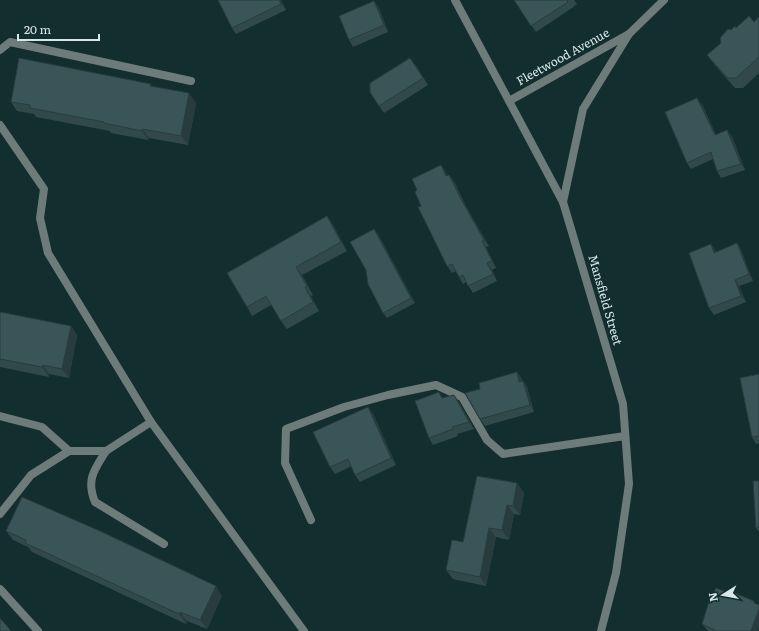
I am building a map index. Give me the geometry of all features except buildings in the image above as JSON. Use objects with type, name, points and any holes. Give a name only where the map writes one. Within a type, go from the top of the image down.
[{"type":"street","name":"Mansfield Street","points":[[455,0],[563,202],[623,404],[629,484],[616,573],[601,631]]},
{"type":"street","name":"Fleetwood Avenue","points":[[563,202],[583,109],[629,34],[664,0]]},
{"type":"street","name":"Fleetwood Avenue","points":[[509,101],[629,34]]},
{"type":"street","points":[[0,50],[10,42],[191,80]]},
{"type":"street","points":[[0,125],[44,189],[40,218],[48,254],[151,422],[304,631]]},
{"type":"street","points":[[311,520],[285,463],[286,429],[344,407],[388,395],[436,385],[462,397],[487,440],[503,454],[625,436]]},
{"type":"street","points":[[0,416],[42,427],[69,451]]},
{"type":"street","points":[[151,422],[106,451],[94,470],[90,481],[91,493],[94,502],[164,544]]},
{"type":"street","points":[[0,514],[31,475],[69,451],[106,451]]},
{"type":"street","points":[[0,589],[38,631]]}]
